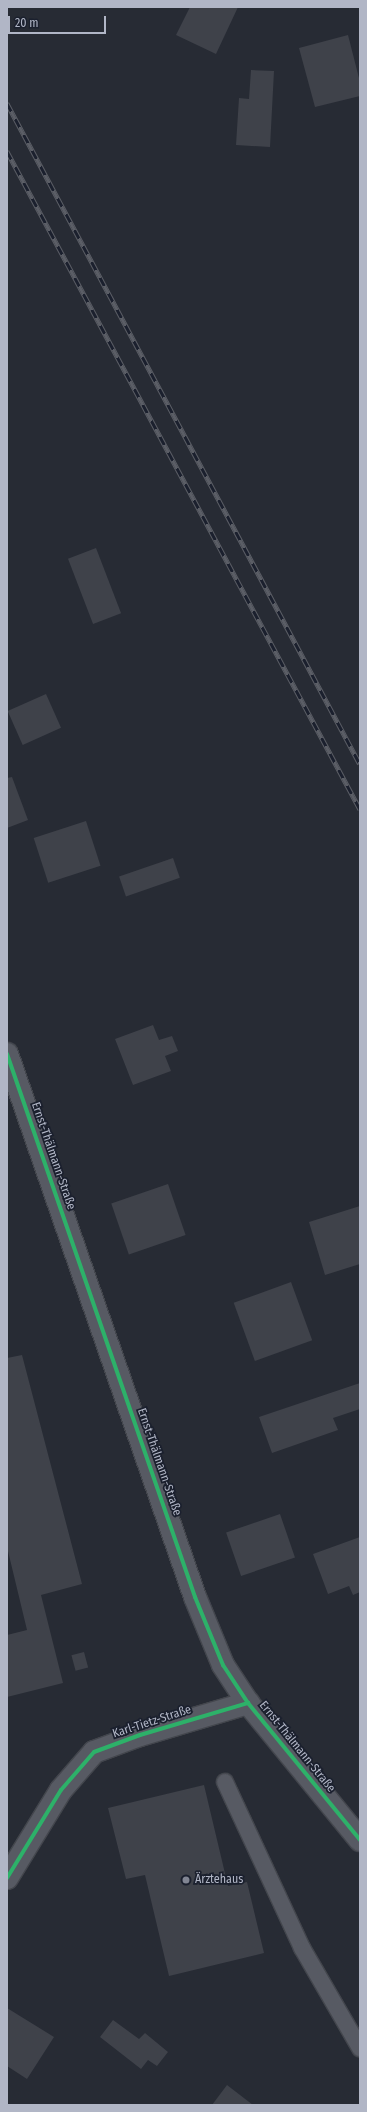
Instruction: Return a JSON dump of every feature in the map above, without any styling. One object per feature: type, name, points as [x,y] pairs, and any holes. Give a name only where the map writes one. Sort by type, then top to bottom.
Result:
[{"type":"street","name":"Ernst-Thälmann-Straße","points":[[7,1054],[195,1597],[223,1665],[248,1703],[360,1840]]},
{"type":"street","name":"Karl-Tietz-Straße","points":[[7,1878],[61,1790],[94,1752],[140,1735],[248,1703]]},
{"type":"lane","points":[[225,1782],[302,1948],[360,2048]]},
{"type":"building","points":[[190,7],[238,7],[216,54],[176,35]]},
{"type":"building","points":[[348,35],[360,82],[360,96],[315,107],[299,48]]},
{"type":"building","points":[[251,70],[274,71],[270,147],[236,145],[239,98],[249,99]]},
{"type":"building","points":[[96,548],[121,613],[93,624],[68,559]]},
{"type":"building","points":[[46,694],[61,728],[23,745],[8,711]]},
{"type":"building","points":[[12,777],[28,820],[7,828],[7,778]]},
{"type":"building","points":[[86,821],[101,866],[48,883],[34,838]]},
{"type":"building","points":[[173,858],[180,878],[126,896],[119,877]]},
{"type":"building","points":[[153,1025],[159,1040],[172,1036],[178,1051],[165,1056],[171,1071],[133,1085],[115,1039]]},
{"type":"building","points":[[168,1184],[186,1235],[129,1255],[111,1204]]},
{"type":"building","points":[[360,1206],[360,1264],[325,1275],[309,1222]]},
{"type":"building","points":[[291,1282],[312,1340],[255,1361],[234,1303]]},
{"type":"building","points":[[22,1355],[82,1584],[41,1595],[63,1683],[7,1697],[7,1635],[27,1630],[7,1547],[7,1358]]},
{"type":"building","points":[[360,1383],[360,1409],[333,1418],[338,1430],[272,1453],[259,1417]]},
{"type":"building","points":[[280,1514],[295,1557],[241,1576],[226,1533]]},
{"type":"building","points":[[360,1537],[360,1592],[353,1595],[349,1586],[328,1594],[313,1554]]},
{"type":"building","points":[[84,1652],[88,1667],[76,1671],[71,1655]]},
{"type":"building","name":"Ärztehaus","points":[[204,1785],[228,1886],[247,1882],[264,1953],[169,1976],[145,1875],[126,1879],[108,1808]]},
{"type":"building","points":[[7,2008],[54,2037],[27,2079],[7,2066]]},
{"type":"building","points":[[113,2020],[139,2039],[145,2033],[168,2052],[157,2066],[148,2060],[141,2069],[100,2037]]},
{"type":"building","points":[[227,2085],[253,2105],[212,2105]]},
{"type":"railway","points":[[7,103],[360,764]]},
{"type":"railway","points":[[7,151],[360,809]]},
{"type":"cycle path","points":[[7,1054],[195,1597],[223,1665],[248,1703],[360,1840]]},
{"type":"cycle path","points":[[7,1878],[61,1790],[94,1752],[140,1735],[248,1703]]},
{"type":"place","name":"Ärztehaus","points":[[186,1880]]}]
